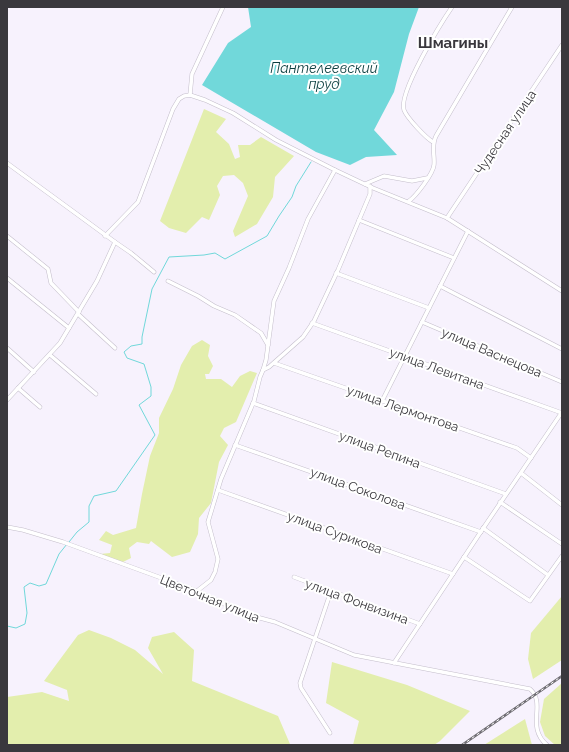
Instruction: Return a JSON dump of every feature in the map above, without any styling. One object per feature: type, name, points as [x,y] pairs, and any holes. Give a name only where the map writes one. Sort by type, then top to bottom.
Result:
[{"type":"street","points":[[190,95],[192,74],[223,7]]},
{"type":"street","points":[[433,142],[428,139],[416,126],[404,110],[404,99],[422,58],[440,23],[452,7]]},
{"type":"street","points":[[409,202],[414,198],[434,169],[433,142],[512,7]]},
{"type":"street","name":"Чудесная улица","points":[[447,218],[562,45]]},
{"type":"street","points":[[105,236],[138,202],[173,109],[179,99],[190,95],[205,100],[233,114],[276,140],[335,170],[447,218],[562,291]]},
{"type":"street","points":[[7,163],[105,236],[131,253],[154,272]]},
{"type":"street","points":[[197,591],[211,580],[216,572],[218,559],[208,522],[218,490],[253,403],[260,377],[264,370],[274,301],[289,268],[308,219],[335,170]]},
{"type":"street","points":[[365,184],[384,176],[412,181],[428,178]]},
{"type":"street","points":[[264,370],[270,367],[303,337],[312,323],[359,220],[370,194],[370,186]]},
{"type":"street","points":[[359,220],[454,258]]},
{"type":"street","points":[[382,401],[468,231]]},
{"type":"street","points":[[7,236],[48,269],[50,283],[114,348]]},
{"type":"street","points":[[7,400],[50,355],[69,328],[97,281],[115,242]]},
{"type":"street","points":[[336,273],[429,308]]},
{"type":"street","points":[[7,278],[69,328]]},
{"type":"street","points":[[168,281],[214,306],[235,315],[261,333],[268,346]]},
{"type":"street","points":[[440,286],[562,349]]},
{"type":"street","name":"улица Васнецова","points":[[422,322],[562,382]]},
{"type":"street","name":"улица Левитана","points":[[312,323],[562,413]]},
{"type":"street","points":[[7,348],[34,372]]},
{"type":"street","points":[[50,355],[96,394]]},
{"type":"street","name":"улица Лермонтова","points":[[274,363],[517,448],[531,458]]},
{"type":"street","points":[[18,388],[40,407]]},
{"type":"street","name":"улица Репина","points":[[253,403],[506,494]]},
{"type":"street","points":[[394,663],[500,502],[562,413]]},
{"type":"street","name":"улица Соколова","points":[[235,445],[482,530],[548,575]]},
{"type":"street","points":[[521,472],[562,504]]},
{"type":"street","name":"улица Сурикова","points":[[218,490],[453,574]]},
{"type":"street","points":[[500,502],[562,544]]},
{"type":"street","name":"Цветочная улица","points":[[7,527],[23,530],[63,542],[197,591],[245,614],[275,622],[354,654],[530,689],[537,699],[536,724],[540,745]]},
{"type":"street","points":[[464,557],[530,601],[562,556]]},
{"type":"street","name":"улица Фонвизина","points":[[294,577],[420,624]]},
{"type":"street","points":[[330,733],[301,688],[300,683],[331,591]]},
{"type":"street","points":[[539,737],[547,745]]},
{"type":"green space","points":[[204,109],[226,119],[216,132],[229,144],[235,159],[240,157],[238,145],[250,145],[261,137],[294,156],[275,177],[273,197],[257,224],[235,237],[233,231],[248,196],[243,183],[234,175],[223,176],[217,186],[220,195],[209,220],[202,217],[186,233],[169,228],[160,221]]},
{"type":"green space","points":[[202,340],[210,345],[208,356],[213,366],[209,374],[205,374],[206,379],[221,379],[232,387],[240,376],[250,371],[257,373],[236,422],[224,428],[220,436],[228,445],[219,462],[211,503],[199,518],[198,534],[190,552],[172,557],[151,541],[149,544],[137,542],[129,548],[131,558],[121,563],[100,554],[110,553],[112,545],[99,540],[106,531],[113,535],[136,528],[150,456],[159,433],[159,418],[173,389],[181,365],[192,346]]},
{"type":"green space","points":[[562,596],[562,660],[533,679],[528,659],[531,633]]},
{"type":"green space","points":[[89,630],[111,638],[135,650],[163,674],[148,648],[152,637],[174,632],[194,650],[192,681],[278,716],[290,744],[294,745],[7,745],[7,697],[42,692],[69,701],[67,690],[44,681],[78,635]]},
{"type":"green space","points":[[332,662],[407,685],[470,711],[440,741],[434,745],[353,745],[359,721],[326,703]]},
{"type":"green space","points":[[562,683],[562,745],[555,745],[545,736],[540,722],[544,699]]},
{"type":"green space","points":[[525,719],[532,745],[484,745]]},
{"type":"water","name":"Пантелеевский пруд","points":[[248,7],[419,7],[409,34],[394,92],[374,130],[397,155],[366,157],[350,165],[316,152],[202,85],[228,43],[251,27]]},
{"type":"waterway","points":[[69,542],[77,532],[89,522],[89,506],[94,496],[116,491],[155,435],[139,405],[151,396],[151,387],[144,364],[127,358],[124,352],[131,346],[142,344],[142,337],[152,289],[169,257],[215,253],[225,259],[267,236],[292,197],[296,186],[311,162]]},
{"type":"waterway","points":[[7,626],[16,628],[25,624],[27,613],[24,587],[30,583],[39,586],[46,584],[59,554],[67,544]]},
{"type":"railway","points":[[462,745],[562,676]]},
{"type":"district","name":"Шмагины","points":[[453,43]]}]
